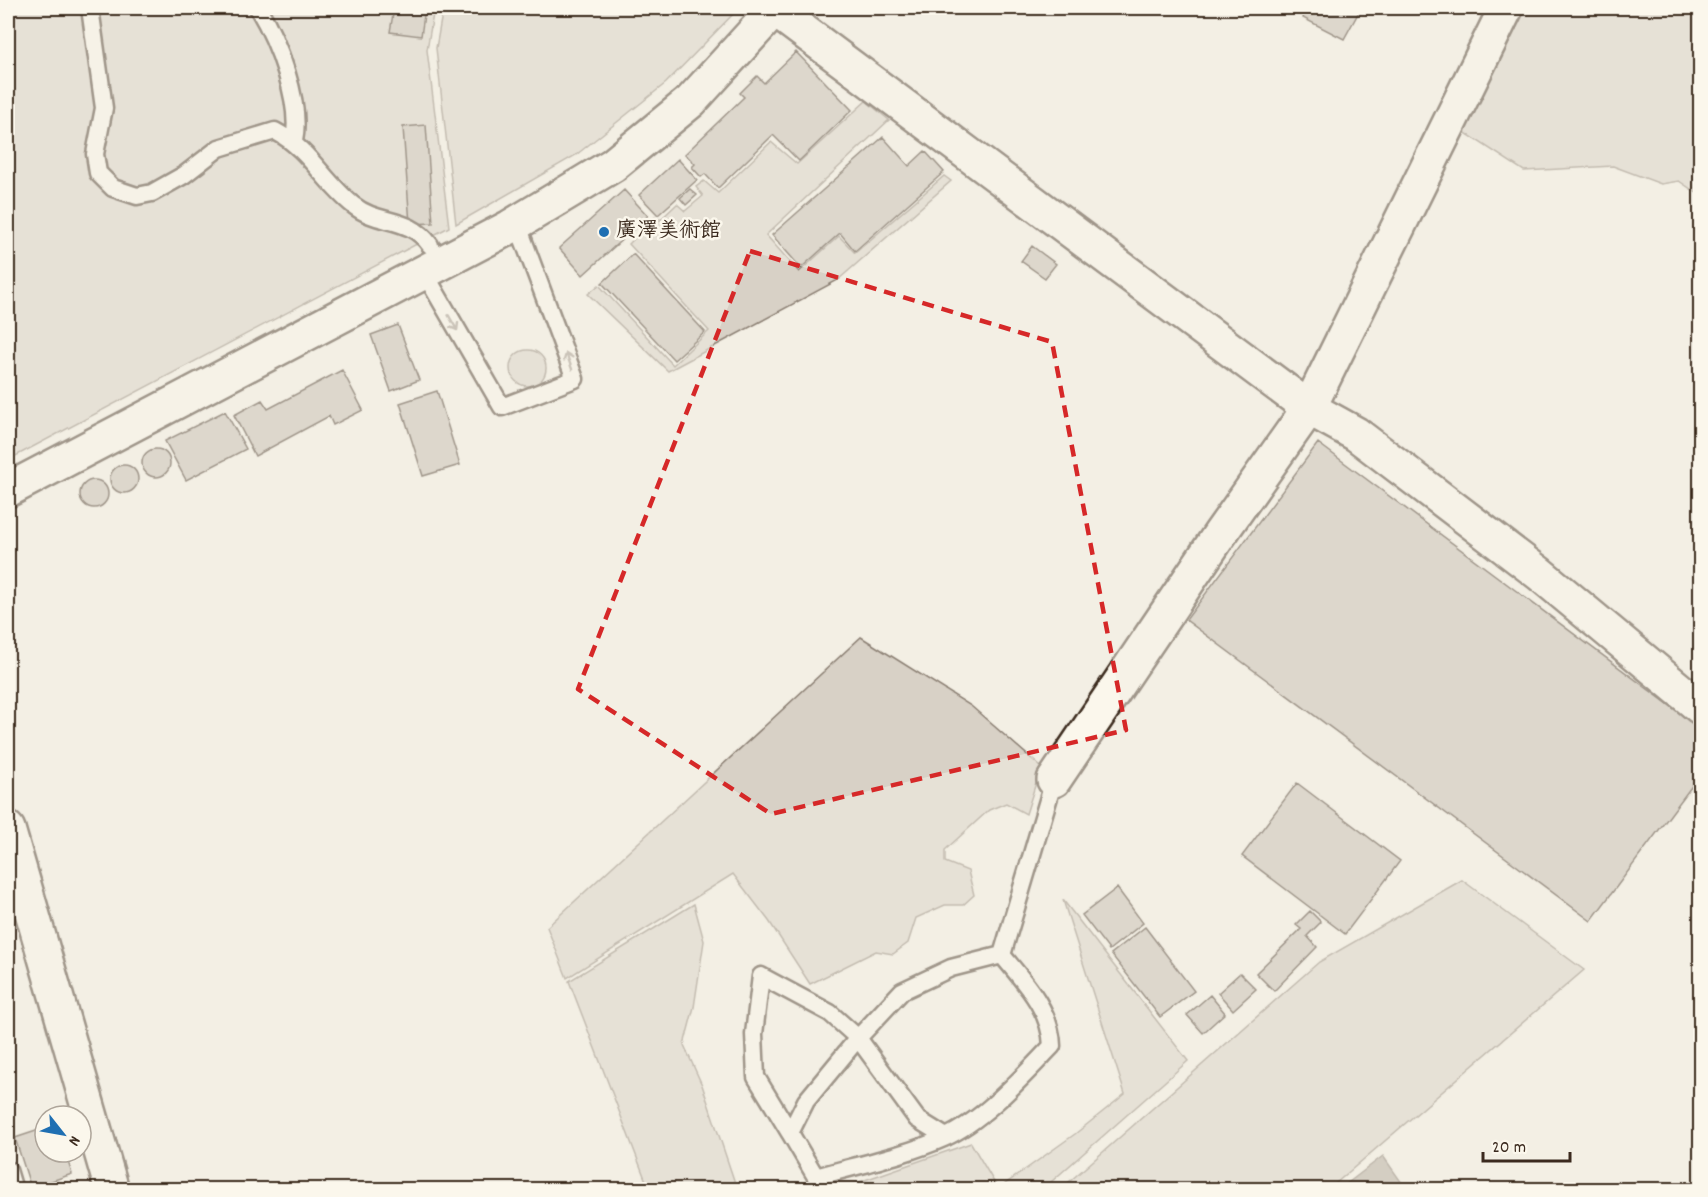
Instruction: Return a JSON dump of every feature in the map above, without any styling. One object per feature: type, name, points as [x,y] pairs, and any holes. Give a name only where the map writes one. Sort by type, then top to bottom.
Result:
[{"type":"street","points":[[1054,780],[1220,534],[1309,408],[1506,8]]},
{"type":"street","points":[[8,490],[427,259],[517,223],[613,165],[692,101],[775,9],[1309,408],[1356,434],[1485,532],[1701,707]]},
{"type":"street","points":[[8,829],[112,1190]]},
{"type":"lane","points":[[90,8],[101,69],[104,108],[95,154],[101,176],[113,188],[136,196],[152,193],[184,176],[219,148],[275,131],[294,141],[352,204],[367,215],[404,224],[421,233],[427,259],[502,407],[575,379],[517,223]]},
{"type":"lane","points":[[258,8],[267,23],[294,105],[294,141]]},
{"type":"lane","points":[[1002,955],[1054,780]]},
{"type":"lane","points":[[790,1133],[806,1101],[858,1038],[902,991],[951,968],[1002,955]]},
{"type":"lane","points":[[945,1137],[917,1119],[858,1038],[830,1013],[761,976],[754,1034],[756,1077],[816,1177],[899,1154],[945,1137],[999,1100],[1052,1046],[1052,1029],[1032,992],[1002,955]]},
{"type":"lane","points":[[8,1170],[14,1190]]},
{"type":"highlighted area","points":[[750,251],[1052,342],[1126,730],[771,814],[578,689]]},
{"type":"shaded area","points":[[8,8],[434,8],[427,50],[449,227],[8,460]]},
{"type":"shaded area","points":[[443,8],[739,8],[666,83],[576,155],[456,224],[436,48]]},
{"type":"shaded area","points":[[1522,8],[1700,8],[1700,195],[1679,181],[1661,184],[1613,166],[1524,171],[1464,132]]},
{"type":"shaded area","points":[[866,101],[889,120],[766,235],[799,272],[839,236],[855,253],[944,176],[951,181],[838,280],[668,371],[588,294],[599,285],[673,365],[709,331],[629,244],[655,217],[660,220],[677,204],[685,211],[703,196],[696,187],[704,181],[718,193],[771,142],[797,164]]},
{"type":"shaded area","points":[[528,350],[541,355],[546,368],[541,381],[528,386],[515,381],[510,368],[515,355]]},
{"type":"shaded area","points":[[861,637],[971,706],[1041,767],[1026,814],[1006,803],[989,810],[945,850],[945,862],[968,871],[974,895],[963,905],[945,905],[916,918],[908,943],[893,954],[876,951],[810,984],[769,921],[733,874],[567,978],[547,927]]},
{"type":"shaded area","points":[[1462,880],[1584,970],[1329,1189],[1061,1189],[1319,962]]},
{"type":"shaded area","points":[[1063,900],[1188,1061],[1043,1189],[998,1189],[1075,1134],[1125,1094]]},
{"type":"shaded area","points":[[694,904],[704,941],[694,1007],[684,1045],[702,1085],[737,1189],[649,1189],[569,981]]},
{"type":"shaded area","points":[[971,1143],[998,1189],[839,1189]]},
{"type":"shaded area","points":[[1383,1156],[1402,1183],[1393,1189],[1340,1189]]},
{"type":"building","points":[[394,8],[425,8],[421,36],[390,32]]},
{"type":"building","points":[[1308,8],[1361,8],[1344,39],[1303,18]]},
{"type":"building","points":[[796,52],[852,110],[799,161],[773,135],[718,188],[705,174],[701,177],[692,167],[695,164],[685,154],[744,97],[740,93],[757,76],[764,83]]},
{"type":"building","points":[[426,125],[433,223],[410,224],[403,127]]},
{"type":"building","points":[[883,137],[909,166],[925,151],[944,172],[855,251],[840,233],[801,268],[772,235]]},
{"type":"building","points":[[678,159],[697,180],[658,215],[639,195]]},
{"type":"building","points":[[690,189],[697,195],[686,205],[680,198]]},
{"type":"building","name":"廣澤美術館","points":[[624,190],[648,216],[583,275],[559,248]]},
{"type":"building","points":[[1032,246],[1056,264],[1045,278],[1021,261]]},
{"type":"building","points":[[633,254],[705,332],[674,360],[602,283]]},
{"type":"building","points":[[398,325],[419,380],[391,391],[371,335]]},
{"type":"building","points":[[342,370],[363,410],[333,425],[329,416],[255,456],[234,415],[262,400],[268,409]]},
{"type":"building","points":[[437,391],[460,465],[423,476],[400,403]]},
{"type":"building","points":[[225,411],[246,449],[186,480],[165,441]]},
{"type":"building","points":[[1318,443],[1700,728],[1700,775],[1591,921],[1186,620]]},
{"type":"building","points":[[156,449],[166,453],[170,463],[166,473],[156,477],[146,473],[142,463],[146,453]]},
{"type":"building","points":[[124,465],[134,469],[138,479],[134,489],[124,493],[114,489],[110,479],[114,469]]},
{"type":"building","points":[[94,480],[104,484],[108,494],[104,504],[94,508],[84,504],[80,494],[84,484]]},
{"type":"building","points":[[1297,783],[1400,861],[1345,934],[1242,856]]},
{"type":"building","points":[[1117,888],[1143,923],[1109,950],[1082,915]]},
{"type":"building","points":[[1310,911],[1321,922],[1307,936],[1317,947],[1274,991],[1256,973],[1301,929],[1296,925]]},
{"type":"building","points":[[1145,927],[1194,991],[1160,1017],[1111,954]]},
{"type":"building","points":[[1240,973],[1256,989],[1233,1010],[1218,993]]},
{"type":"building","points":[[1210,995],[1225,1013],[1203,1033],[1187,1015]]},
{"type":"building","points":[[33,1132],[33,1164],[69,1164],[72,1174],[31,1188],[15,1138]]},
{"type":"place","name":"廣澤美術館","points":[[604,232]]}]
